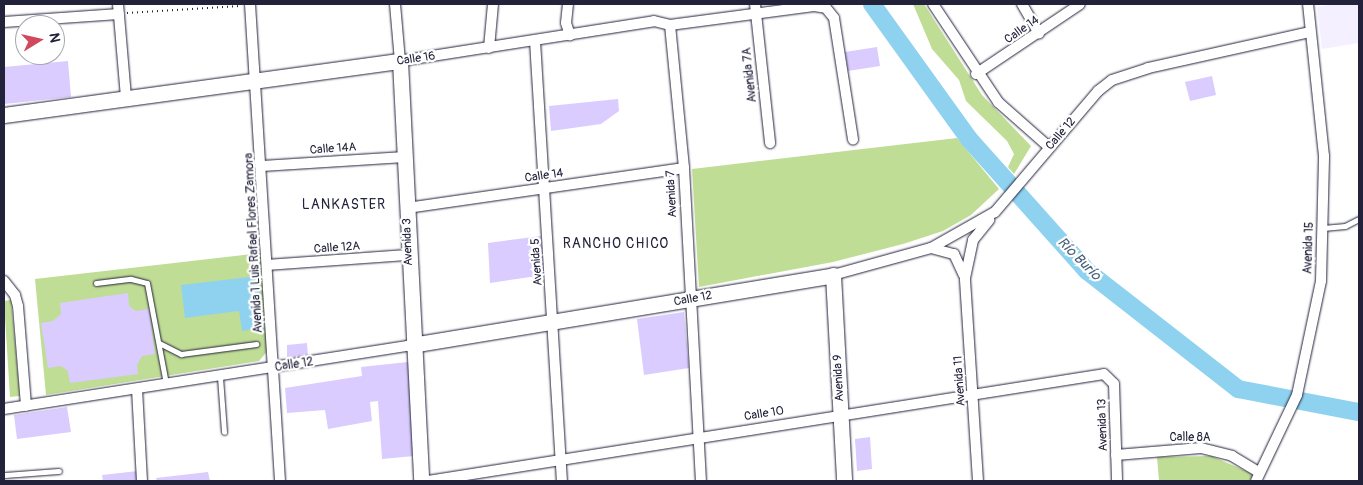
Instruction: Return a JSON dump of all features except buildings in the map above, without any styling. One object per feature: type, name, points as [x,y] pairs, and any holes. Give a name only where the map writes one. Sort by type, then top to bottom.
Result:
[{"type":"street","name":"Avenida 3","points":[[395,4],[400,62],[412,345],[421,481]]},
{"type":"street","points":[[489,48],[493,4]]},
{"type":"street","points":[[568,4],[566,23],[570,35]]},
{"type":"street","name":"Avenida 7A","points":[[754,4],[770,144]]},
{"type":"street","points":[[933,4],[976,74],[1005,110],[1049,148]]},
{"type":"street","points":[[1022,4],[1039,34]]},
{"type":"street","name":"Calle 14","points":[[976,74],[1039,34],[1080,4]]},
{"type":"street","name":"Avenida 15","points":[[1257,477],[1292,410],[1297,395],[1321,281],[1324,156],[1308,4]]},
{"type":"street","name":"Avenida 1 Luis Rafael Flores Zamora","points":[[250,5],[257,80],[280,481]]},
{"type":"street","name":"Calle 16","points":[[4,115],[126,97],[400,62],[654,21],[670,25],[756,16],[814,6],[826,8],[834,18],[853,140]]},
{"type":"street","points":[[4,22],[119,9],[126,97]]},
{"type":"street","name":"Avenida 7","points":[[670,25],[684,168],[701,481]]},
{"type":"street","name":"Calle 12","points":[[4,409],[274,369],[833,275],[930,248],[995,212],[1049,148],[1112,80],[1148,68],[1310,32]]},
{"type":"street","name":"Avenida 5","points":[[535,41],[554,322],[562,481]]},
{"type":"street","name":"Calle 14A","points":[[262,166],[405,156]]},
{"type":"street","name":"Calle 14","points":[[407,208],[684,168]]},
{"type":"street","name":"Avenida 11","points":[[978,481],[974,392],[965,278],[973,240],[995,212]]},
{"type":"street","name":"Avenida 11","points":[[930,248],[954,254],[965,278]]},
{"type":"street","name":"Calle 12A","points":[[268,265],[409,255]]},
{"type":"street","name":"Avenida 9","points":[[833,275],[844,481]]},
{"type":"street","points":[[4,281],[15,295],[18,306],[26,406]]},
{"type":"street","name":"Calle 10","points":[[428,481],[974,392],[1104,374]]},
{"type":"street","name":"Avenida 13","points":[[1104,374],[1114,384],[1117,481]]},
{"type":"street","points":[[137,389],[142,481]]},
{"type":"street","name":"Calle 8A","points":[[1116,454],[1201,448],[1232,456],[1257,477]]},
{"type":"lane","points":[[1323,228],[1345,226],[1359,218]]},
{"type":"lane","points":[[96,283],[131,279],[146,283],[166,385]]},
{"type":"lane","points":[[159,343],[181,354],[256,344]]},
{"type":"lane","points":[[220,377],[224,432]]},
{"type":"lane","points":[[4,475],[59,471]]},
{"type":"path","points":[[119,9],[250,5]]},
{"type":"shaded area","points":[[1334,4],[1359,4],[1359,43],[1322,49],[1317,7]]},
{"type":"green space","points":[[913,4],[924,4],[982,95],[1031,146],[1014,174],[1008,167],[1014,154],[1007,141],[966,101],[959,80],[932,49]]},
{"type":"green space","points":[[957,138],[999,189],[971,215],[943,231],[903,244],[833,262],[699,287],[692,169]]},
{"type":"green space","points":[[261,253],[271,347],[259,361],[46,395],[35,279]]},
{"type":"green space","points":[[11,300],[20,396],[10,397],[4,301]]},
{"type":"green space","points":[[1211,456],[1253,474],[1250,481],[1159,481],[1157,457]]},
{"type":"water","points":[[258,276],[264,328],[242,331],[239,311],[185,318],[181,285]]},
{"type":"waterway","name":"Río Burío","points":[[872,4],[969,139],[1087,271],[1238,389],[1359,412]]},
{"type":"district","name":"LANKASTER","points":[[344,205]]},
{"type":"district","name":"RANCHO CHICO","points":[[616,244]]}]
